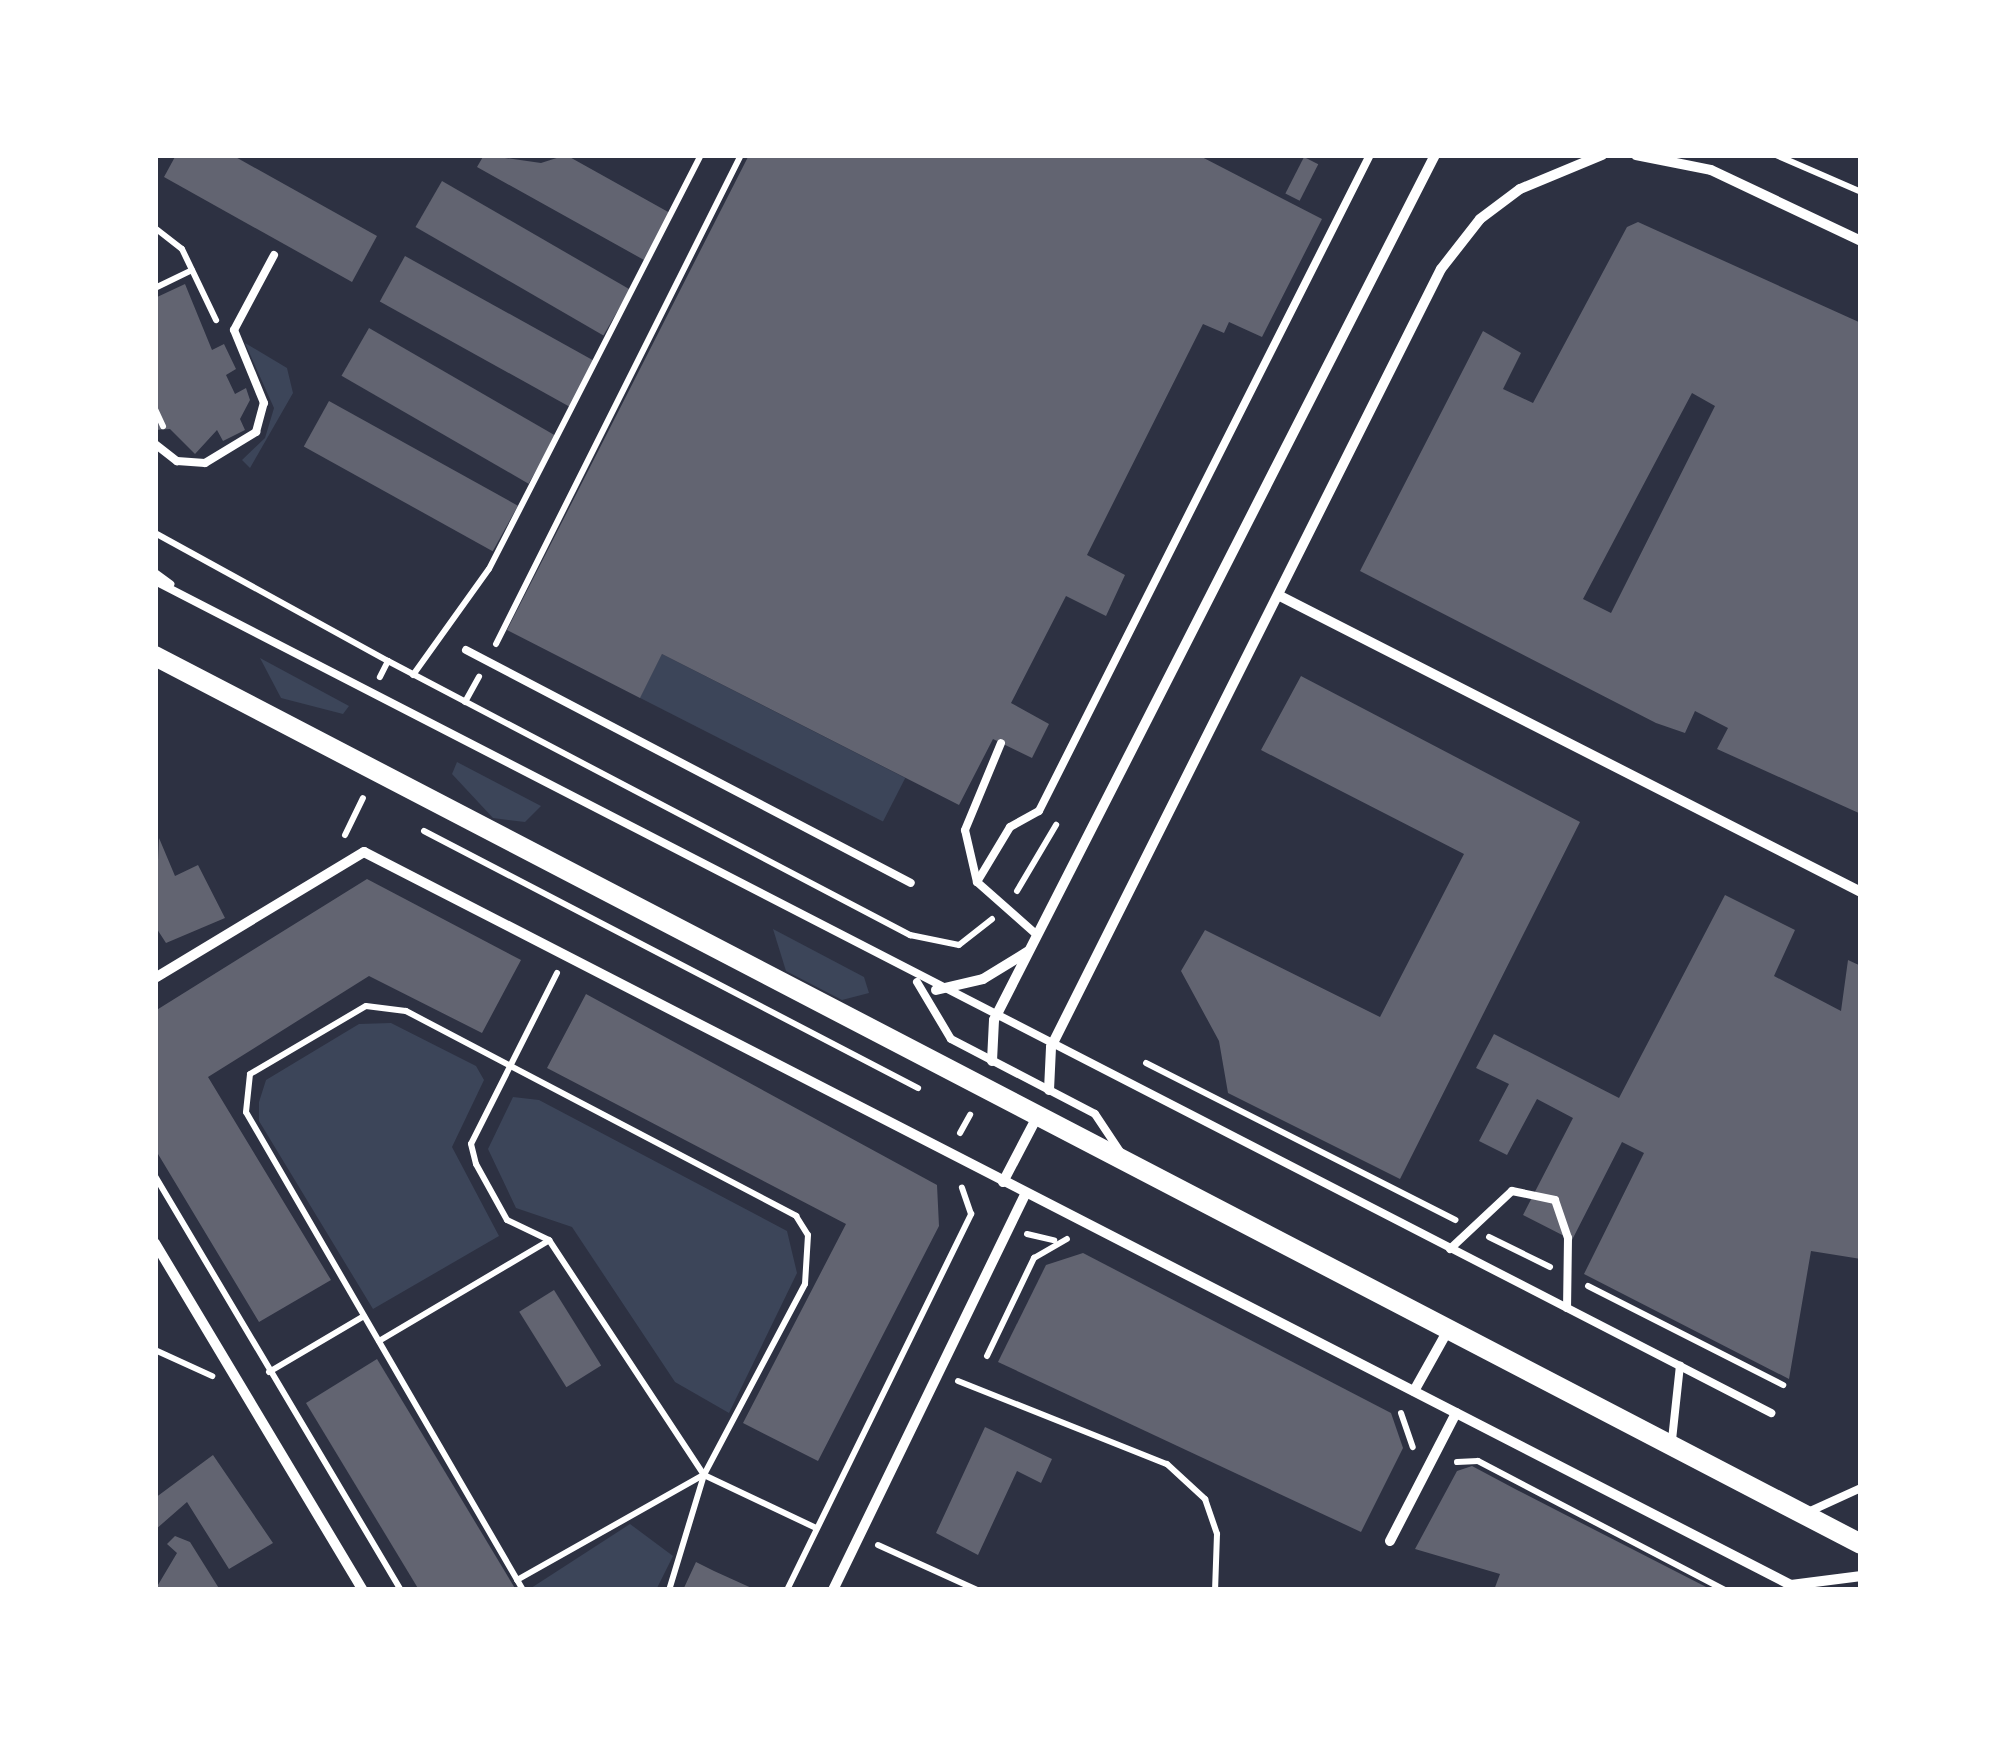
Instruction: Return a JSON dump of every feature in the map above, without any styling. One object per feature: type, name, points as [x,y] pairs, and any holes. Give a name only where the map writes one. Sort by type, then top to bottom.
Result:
[{"type":"main road","points":[[155,656],[1132,1169],[1861,1544]]},
{"type":"street","points":[[992,1060],[994,1020],[1434,155]]},
{"type":"street","points":[[1049,1090],[1050,1048],[1441,269],[1480,219],[1520,189],[1602,155]]},
{"type":"street","points":[[1636,155],[1711,170],[1861,241]]},
{"type":"street","points":[[1280,596],[1861,892]]},
{"type":"street","points":[[155,978],[364,852],[1790,1588],[1860,1577]]},
{"type":"street","points":[[936,990],[983,979],[1028,952]]},
{"type":"street","points":[[1003,1182],[1036,1119]]},
{"type":"street","points":[[833,1590],[1025,1194]]},
{"type":"street","points":[[155,1243],[364,1590]]},
{"type":"street","points":[[1414,1391],[1446,1332]]},
{"type":"street","points":[[1390,1541],[1456,1413]]},
{"type":"lane","points":[[976,882],[1010,827],[1039,811],[1370,155]]},
{"type":"lane","points":[[155,444],[177,461],[205,463],[256,432],[264,403],[234,330],[274,255]]},
{"type":"lane","points":[[155,573],[178,590]]},
{"type":"lane","points":[[155,581],[916,980],[1771,1413]]},
{"type":"lane","points":[[466,650],[911,883]]},
{"type":"lane","points":[[1001,744],[965,830],[976,882],[1037,935]]},
{"type":"lane","points":[[916,980],[951,1039],[1095,1114],[1132,1169]]},
{"type":"lane","points":[[1450,1250],[1512,1191],[1555,1200],[1568,1238],[1567,1308]]},
{"type":"lane","points":[[1672,1446],[1680,1365]]},
{"type":"lane","points":[[1803,1514],[1861,1488]]},
{"type":"path","points":[[413,675],[481,583],[702,155]]},
{"type":"path","points":[[501,636],[741,155]]},
{"type":"path","points":[[1776,155],[1861,192]]},
{"type":"path","points":[[155,228],[177,242],[220,329]]},
{"type":"path","points":[[155,288],[192,270]]},
{"type":"path","points":[[155,533],[388,662],[910,935],[971,942],[1033,872]]},
{"type":"path","points":[[370,695],[388,662]]},
{"type":"path","points":[[339,842],[363,798]]},
{"type":"path","points":[[557,973],[472,1144],[508,1220],[549,1240],[704,1475],[816,1528]]},
{"type":"path","points":[[523,1590],[252,1128],[244,1096],[250,1074],[366,1006],[406,1011],[796,1216],[808,1235],[805,1284],[704,1475],[670,1590]]},
{"type":"path","points":[[1146,1063],[1395,1189]]},
{"type":"path","points":[[155,1176],[401,1590]]},
{"type":"path","points":[[787,1590],[971,1214]]},
{"type":"path","points":[[379,1342],[549,1240]]},
{"type":"path","points":[[987,1356],[1042,1248],[1080,1242]]},
{"type":"path","points":[[269,1372],[364,1316]]},
{"type":"path","points":[[155,1350],[197,1375],[233,1378]]},
{"type":"path","points":[[938,1374],[1167,1464],[1205,1499],[1217,1534],[1215,1590]]},
{"type":"path","points":[[1393,1405],[1408,1419],[1411,1456]]},
{"type":"path","points":[[1449,1470],[1478,1462],[1726,1590]]},
{"type":"path","points":[[517,1580],[704,1475]]},
{"type":"path","points":[[859,1536],[977,1590]]},
{"type":"shaded area","points":[[245,343],[287,368],[293,393],[250,468],[242,460],[265,438],[274,408]]},
{"type":"shaded area","points":[[662,654],[905,778],[883,822],[640,698]]},
{"type":"shaded area","points":[[260,658],[349,706],[343,714],[281,698]]},
{"type":"shaded area","points":[[457,762],[541,806],[525,822],[493,818],[452,774]]},
{"type":"shaded area","points":[[773,929],[864,977],[869,993],[842,1000],[786,971]]},
{"type":"shaded area","points":[[391,1023],[476,1066],[484,1080],[452,1147],[499,1236],[373,1309],[259,1121],[259,1102],[266,1080],[359,1024]]},
{"type":"shaded area","points":[[513,1097],[539,1100],[787,1231],[797,1273],[729,1413],[675,1382],[572,1227],[516,1208],[488,1149]]},
{"type":"shaded area","points":[[630,1524],[673,1556],[656,1590],[528,1590]]},
{"type":"building","points":[[176,155],[232,155],[377,236],[352,282],[164,177]]},
{"type":"building","points":[[484,155],[541,163],[566,155],[670,213],[644,260],[477,167]]},
{"type":"building","points":[[749,155],[1198,155],[1322,219],[1262,337],[1229,322],[1224,333],[1203,324],[1087,555],[1125,575],[1106,616],[1066,596],[1011,703],[1049,724],[1032,758],[993,739],[959,805],[662,654],[640,698],[507,630]]},
{"type":"building","points":[[1304,157],[1318,164],[1300,201],[1285,194]]},
{"type":"building","points":[[442,181],[630,290],[603,335],[416,227]]},
{"type":"building","points":[[1638,222],[1861,323],[1861,814],[1717,749],[1728,728],[1695,711],[1685,733],[1656,723],[1360,571],[1483,331],[1521,353],[1503,389],[1533,403],[1627,227]],"holes":[[[1692,393],[1715,406],[1611,613],[1583,599]]]},
{"type":"building","points":[[405,256],[595,361],[570,407],[380,301]]},
{"type":"building","points":[[185,284],[212,350],[224,344],[236,369],[226,375],[235,394],[246,388],[250,400],[240,419],[245,430],[223,441],[217,430],[195,454],[170,429],[155,430],[155,298]]},
{"type":"building","points":[[369,328],[556,436],[529,484],[342,376]]},
{"type":"building","points":[[329,401],[518,506],[493,551],[304,446]]},
{"type":"building","points":[[1301,676],[1580,822],[1400,1179],[1228,1093],[1219,1041],[1181,971],[1205,930],[1380,1017],[1464,854],[1261,750]]},
{"type":"building","points":[[159,838],[175,876],[198,865],[225,918],[166,943],[155,926]]},
{"type":"building","points":[[367,879],[521,960],[482,1033],[369,976],[208,1077],[331,1280],[259,1322],[155,1149],[155,1011]]},
{"type":"building","points":[[1725,895],[1795,930],[1774,976],[1841,1011],[1848,960],[1861,966],[1861,1259],[1811,1251],[1789,1379],[1584,1274],[1644,1153],[1622,1142],[1572,1240],[1523,1215],[1573,1118],[1537,1099],[1507,1155],[1479,1141],[1509,1084],[1476,1068],[1494,1034],[1619,1098]]},
{"type":"building","points":[[586,994],[937,1185],[939,1226],[818,1461],[743,1423],[846,1224],[547,1068]]},
{"type":"building","points":[[1083,1253],[1391,1413],[1403,1448],[1361,1532],[998,1362],[1046,1265]]},
{"type":"building","points":[[554,1290],[601,1365],[566,1387],[519,1312]]},
{"type":"building","points":[[377,1359],[516,1590],[419,1590],[306,1403]]},
{"type":"building","points":[[985,1427],[1052,1459],[1041,1483],[1017,1471],[978,1555],[936,1533]]},
{"type":"building","points":[[213,1455],[273,1543],[229,1569],[187,1502],[155,1530],[155,1498]]},
{"type":"building","points":[[1472,1466],[1712,1590],[1494,1590],[1500,1574],[1415,1549],[1457,1471]]},
{"type":"building","points":[[175,1536],[190,1542],[220,1590],[155,1590],[177,1553],[167,1544]]},
{"type":"building","points":[[696,1562],[714,1571],[756,1590],[683,1590]]}]
